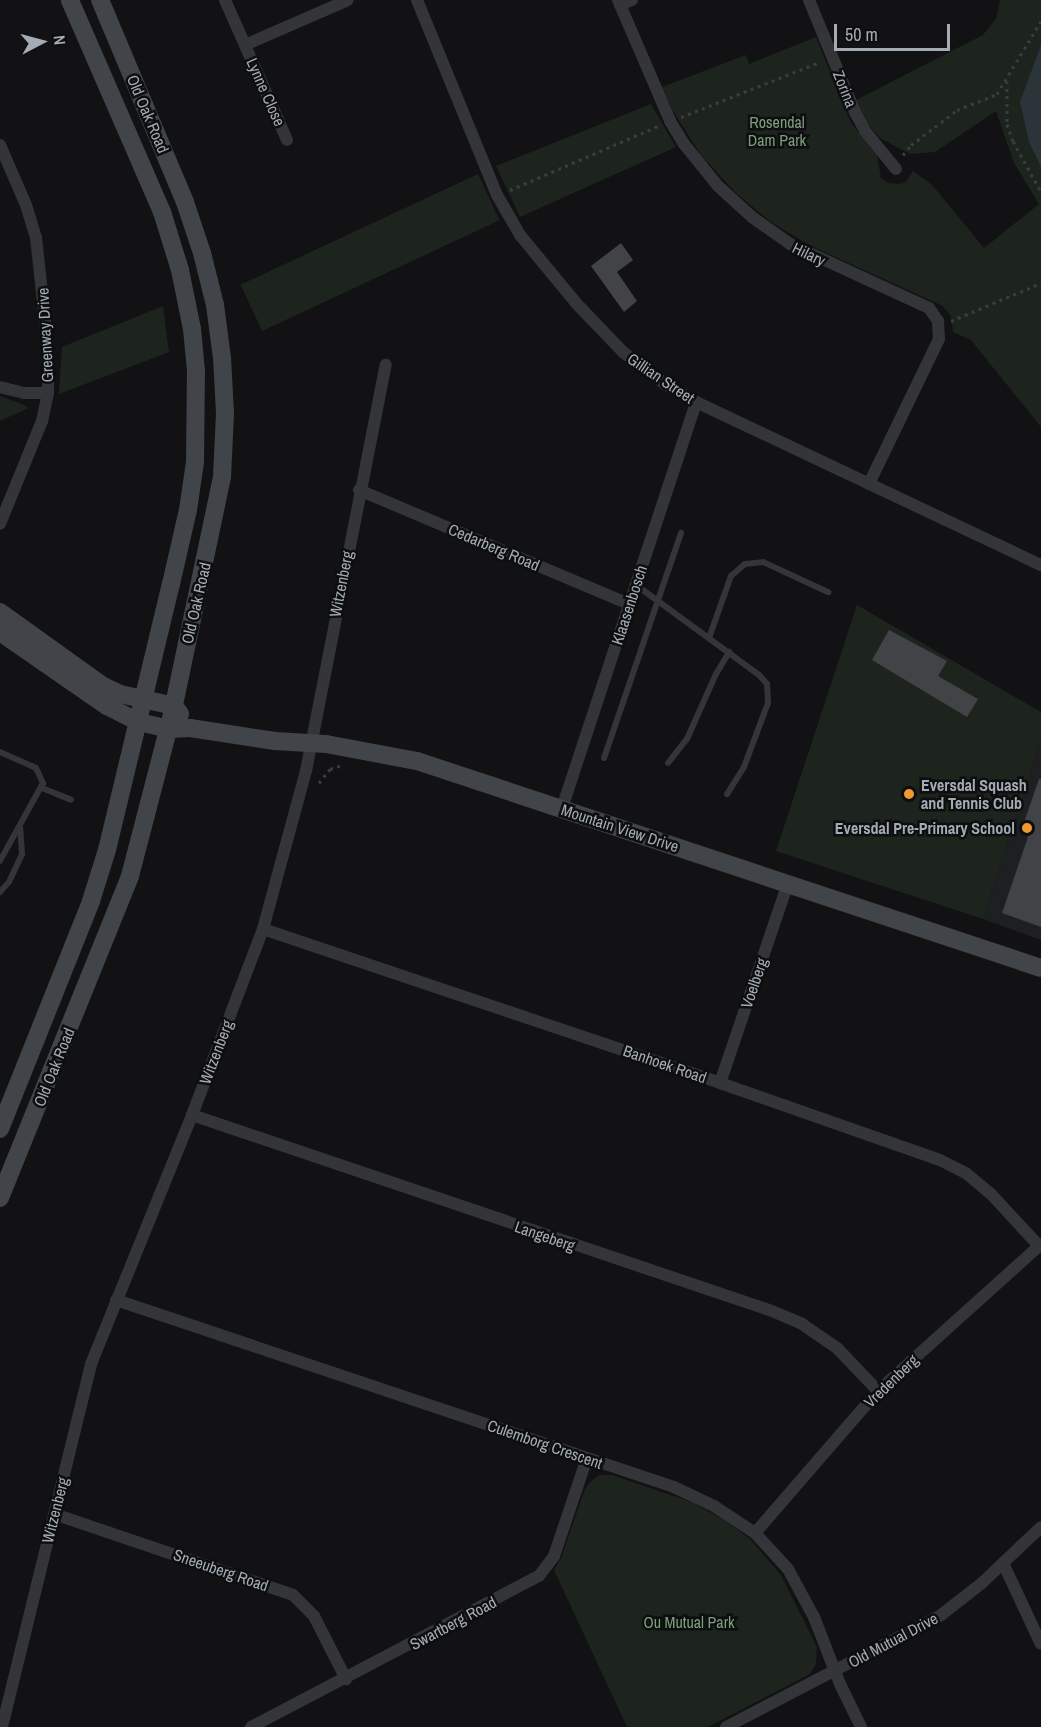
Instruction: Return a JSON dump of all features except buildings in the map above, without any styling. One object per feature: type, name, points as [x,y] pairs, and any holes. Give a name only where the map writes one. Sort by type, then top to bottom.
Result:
[{"type":"main road","name":"Old Oak Road","points":[[0,1129],[91,901],[115,821],[188,510],[195,462],[197,412],[194,350],[180,270],[162,212],[70,0]]},
{"type":"main road","name":"Old Oak Road","points":[[0,1198],[130,876],[169,729],[222,477],[225,412],[222,358],[215,305],[202,253],[185,202],[100,0]]},
{"type":"main road","points":[[0,612],[103,686],[120,694],[174,706],[190,728]]},
{"type":"main road","name":"Mountain View Drive","points":[[0,632],[106,706],[139,722],[169,729],[190,728],[275,741],[310,743],[417,761],[1041,968]]},
{"type":"street","name":"Lynne Close","points":[[225,0],[287,140]]},
{"type":"street","name":"Lynne Close","points":[[245,45],[348,0]]},
{"type":"street","name":"Gillian Street","points":[[417,0],[497,195],[520,235],[576,303],[643,368],[696,402],[1041,564]]},
{"type":"street","points":[[619,2],[632,0]]},
{"type":"street","name":"Zorina","points":[[809,0],[865,131],[896,169]]},
{"type":"street","name":"Hilary","points":[[619,2],[670,121],[684,144],[718,186],[770,232],[799,249],[928,308],[940,325]]},
{"type":"street","name":"Greenway Drive","points":[[0,145],[26,205],[36,237],[48,350],[48,393],[42,421],[0,524]]},
{"type":"street","points":[[869,484],[939,339],[940,325]]},
{"type":"street","name":"Witzenberg","points":[[2,1727],[91,1364],[192,1115],[263,929],[306,771],[359,490],[386,365]]},
{"type":"street","points":[[0,387],[24,393],[48,393]]},
{"type":"street","name":"Klaasenbosch","points":[[562,808],[696,402]]},
{"type":"street","name":"Cedarberg Road","points":[[359,490],[629,604]]},
{"type":"street","name":"Voelberg","points":[[720,1083],[788,883]]},
{"type":"street","name":"Banhoek Road","points":[[263,929],[720,1083],[949,1165],[967,1174],[991,1194],[1040,1245]]},
{"type":"street","name":"Langeberg","points":[[192,1115],[772,1311],[802,1324],[837,1348],[878,1391]]},
{"type":"street","name":"Vredenberg","points":[[755,1533],[878,1391],[1040,1245]]},
{"type":"street","name":"Culemborg Crescent","points":[[116,1300],[586,1458],[694,1496],[728,1514],[755,1533],[778,1556],[794,1579],[861,1727]]},
{"type":"street","name":"Swartberg Road","points":[[252,1727],[539,1576],[554,1556],[586,1458]]},
{"type":"street","name":"Sneeuberg Road","points":[[54,1514],[293,1595],[315,1616],[346,1679]]},
{"type":"street","name":"Old Mutual Drive","points":[[726,1727],[941,1615],[1003,1563],[1041,1527]]},
{"type":"street","points":[[1003,1563],[1041,1644]]},
{"type":"lane","points":[[604,758],[681,533]]},
{"type":"lane","points":[[709,638],[731,576],[745,564],[764,562],[828,592]]},
{"type":"lane","points":[[636,585],[764,679],[770,697],[744,766],[727,794]]},
{"type":"lane","points":[[668,764],[687,739],[716,674],[729,652]]},
{"type":"lane","points":[[0,752],[36,768],[43,778],[42,788],[20,828],[10,838],[0,861]]},
{"type":"lane","points":[[42,788],[71,800]]},
{"type":"lane","points":[[0,892],[9,882],[22,854],[20,828]]},
{"type":"path","points":[[896,169],[911,145],[957,110],[997,94],[1041,21]]},
{"type":"path","points":[[497,195],[670,121],[832,57]]},
{"type":"path","points":[[1007,80],[1006,124],[1041,192]]},
{"type":"path","points":[[940,325],[1041,283]]},
{"type":"path","points":[[319,783],[330,769],[347,764]]},
{"type":"shaded area","points":[[1041,45],[1041,167],[1029,142],[1020,102]]},
{"type":"shaded area","name":"Eversdal Pre-Primary School","points":[[1041,738],[1041,940],[983,919]]},
{"type":"green space","name":"Rosendal Dam Park","points":[[1000,0],[1041,0],[1041,427],[971,340],[953,332],[951,316],[943,306],[809,245],[771,222],[736,193],[701,155],[673,111],[662,87],[746,55],[749,64],[816,37],[851,123],[877,155],[881,178],[888,183],[899,184],[906,182],[913,171],[932,185],[984,248],[1039,204],[1014,163],[996,111],[935,152],[910,154],[880,138],[867,123],[856,100],[983,35],[996,19]]},
{"type":"green space","points":[[651,104],[676,147],[520,217],[496,166]]},
{"type":"green space","points":[[478,174],[500,220],[262,331],[241,285]]},
{"type":"green space","points":[[163,306],[169,352],[59,394],[62,347]]},
{"type":"green space","points":[[0,396],[22,404],[28,408],[0,421]]},
{"type":"green space","name":"Eversdal Squash and Tennis Club","points":[[857,605],[1041,712],[1041,738],[983,919],[776,851]]},
{"type":"green space","name":"Ou Mutual Park","points":[[600,1475],[612,1475],[691,1502],[726,1521],[750,1539],[781,1575],[817,1647],[816,1664],[810,1674],[708,1727],[627,1727],[554,1570],[561,1558],[585,1489]]},
{"type":"place","name":"Eversdal Squash and Tennis Club","points":[[909,794]]},
{"type":"place","name":"Eversdal Pre-Primary School","points":[[1027,828]]}]
